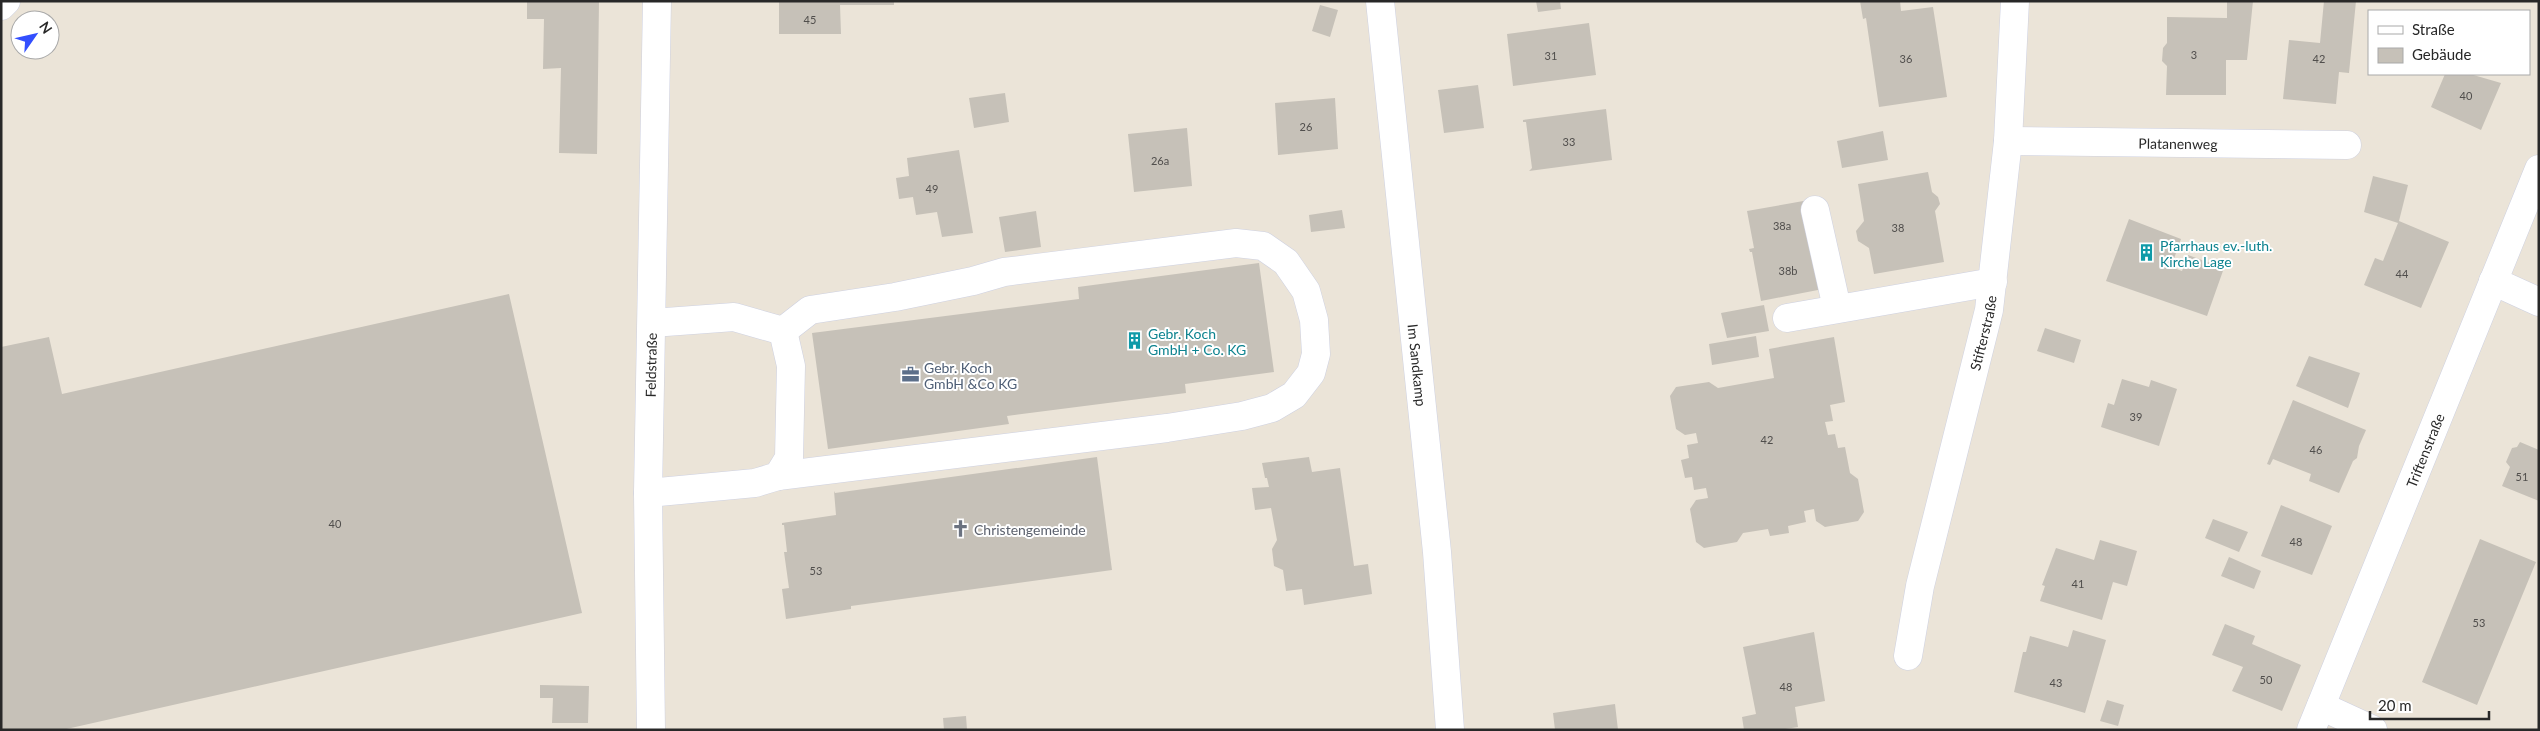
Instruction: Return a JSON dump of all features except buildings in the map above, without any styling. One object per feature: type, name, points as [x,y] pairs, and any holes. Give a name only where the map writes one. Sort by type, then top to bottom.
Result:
[{"type":"street","points":[[1,6],[6,1]]},
{"type":"street","name":"Feldstraße","points":[[651,730],[648,493],[657,1]]},
{"type":"street","name":"Im Sandkamp","points":[[1380,1],[1437,552],[1450,730]]},
{"type":"street","name":"Stifterstraße","points":[[1908,656],[1920,586],[1990,310],[2008,141],[2014,1]]},
{"type":"street","name":"Platanenweg","points":[[2008,141],[2347,145]]},
{"type":"street","name":"Triftenstraße","points":[[2316,718],[2539,169]]},
{"type":"street","points":[[1815,210],[1837,308]]},
{"type":"street","points":[[648,493],[755,483],[778,476],[1118,434],[1242,416],[1272,408],[1294,395],[1311,373],[1316,354],[1314,320],[1306,292],[1286,262],[1263,246],[1236,243],[1004,272],[973,281],[905,295],[810,310],[783,331]]},
{"type":"street","points":[[2493,281],[2539,302]]},
{"type":"street","points":[[1787,318],[1993,282]]},
{"type":"street","points":[[652,323],[734,317],[783,331]]},
{"type":"street","points":[[778,476],[789,458],[791,366],[783,331]]},
{"type":"street","points":[[2316,718],[2373,730]]},
{"type":"place","name":"Pfarrhaus ev.-luth. Kirche Lage","points":[[2146,253]]},
{"type":"place","name":"Gebr. Koch GmbH + Co. KG","points":[[1134,341]]},
{"type":"place","name":"Gebr. Koch GmbH &Co KG","points":[[910,375]]},
{"type":"place","name":"Christengemeinde","points":[[960,529]]}]
